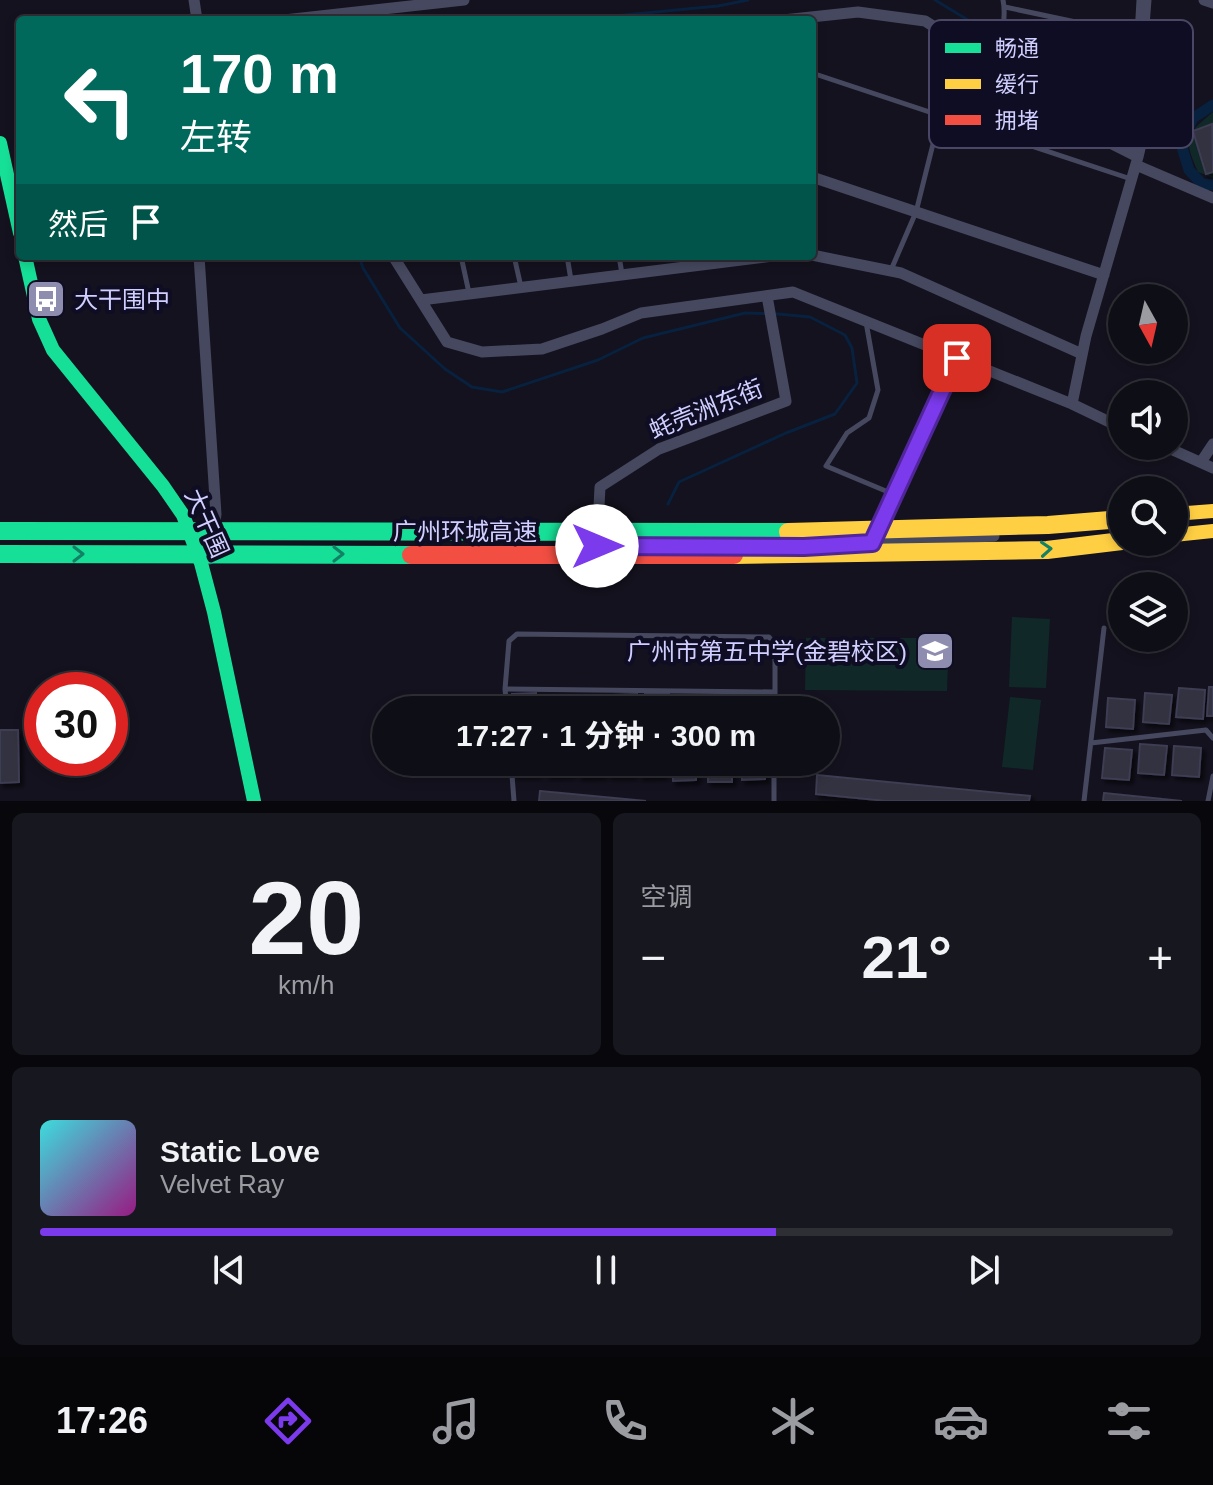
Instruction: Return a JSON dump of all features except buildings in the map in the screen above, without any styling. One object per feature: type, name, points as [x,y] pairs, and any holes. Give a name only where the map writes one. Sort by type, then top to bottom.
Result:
[{"type":"main road","points":[[0,143],[16,215]]},
{"type":"main road","name":"大干围","points":[[26,260],[39,319],[53,350],[150,468],[174,500],[187,525],[207,583],[254,801]]},
{"type":"main road","points":[[1188,513],[1213,511]]},
{"type":"main road","name":"广州环城高速","points":[[0,531],[799,532],[1048,525],[1108,520]]},
{"type":"main road","points":[[1188,534],[1213,531]]},
{"type":"main road","name":"广州环城高速","points":[[0,554],[800,555],[1047,550],[1108,543]]},
{"type":"street","points":[[312,16],[394,4],[464,0]]},
{"type":"street","points":[[1144,20],[1146,0]]},
{"type":"street","points":[[1204,0],[1213,3]]},
{"type":"street","points":[[816,17],[858,12],[929,23]]},
{"type":"street","points":[[1113,148],[1213,198]]},
{"type":"street","points":[[1072,404],[1082,354],[1140,148]]},
{"type":"street","points":[[816,178],[1104,275]]},
{"type":"street","points":[[816,256],[901,273],[1082,354]]},
{"type":"street","points":[[199,260],[216,514],[207,583]]},
{"type":"street","points":[[396,260],[447,342],[482,352],[542,349],[641,313],[768,301],[793,292],[1108,421]]},
{"type":"street","points":[[421,300],[623,275],[712,260]]},
{"type":"street","name":"蚝壳洲东街","points":[[768,301],[786,401],[659,449],[600,487],[597,546],[804,547],[1108,530]]},
{"type":"street","points":[[872,543],[957,358]]},
{"type":"street","points":[[1201,462],[1213,444]]},
{"type":"street","points":[[1188,456],[1213,468]]},
{"type":"street","points":[[1188,525],[1213,520]]},
{"type":"lane","points":[[1138,20],[1139,0]]},
{"type":"lane","points":[[1004,4],[1073,20]]},
{"type":"lane","points":[[816,74],[929,112]]},
{"type":"lane","points":[[891,271],[916,212],[932,148]]},
{"type":"lane","points":[[1036,148],[1131,180]]},
{"type":"lane","points":[[462,260],[469,294]]},
{"type":"lane","points":[[515,260],[521,288]]},
{"type":"lane","points":[[568,260],[571,281]]},
{"type":"lane","points":[[620,260],[623,275]]},
{"type":"lane","points":[[865,321],[878,390],[869,418],[847,433],[826,466],[894,495]]},
{"type":"lane","points":[[1084,801],[1104,628]]},
{"type":"lane","points":[[506,696],[509,641],[517,634],[769,637],[775,645],[775,696]]},
{"type":"lane","points":[[505,689],[775,692]]},
{"type":"lane","points":[[1091,743],[1206,730],[1213,738]]},
{"type":"lane","points":[[512,776],[514,801]]},
{"type":"lane","points":[[774,776],[774,801]]},
{"type":"lane","points":[[1208,801],[1213,776]]},
{"type":"green space","points":[[1213,112],[1213,178],[1198,172],[1190,151],[1190,148],[1193,148],[1193,131]]},
{"type":"green space","points":[[1012,617],[1050,619],[1046,688],[1009,687]]},
{"type":"green space","points":[[806,638],[949,638],[947,691],[805,690]]},
{"type":"green space","points":[[1010,697],[1041,700],[1033,770],[1002,767]]},
{"type":"waterway","points":[[614,16],[718,6],[748,0]]},
{"type":"waterway","points":[[935,0],[968,20]]},
{"type":"waterway","points":[[1193,118],[1213,105]]},
{"type":"waterway","points":[[1182,148],[1189,170],[1202,184],[1213,185]]},
{"type":"waterway","points":[[360,260],[400,328],[445,369],[472,387],[502,392],[598,360],[643,338],[745,313],[810,317],[845,335],[852,348],[857,383],[835,414],[679,482],[668,504]]},
{"type":"traffic: fast","points":[[0,143],[16,215]]},
{"type":"traffic: fast","points":[[26,260],[39,319],[53,350],[183,515],[201,563],[214,612],[254,801]]},
{"type":"traffic: fast","points":[[0,531],[788,532]]},
{"type":"traffic: fast","points":[[0,554],[411,555]]},
{"type":"traffic: slow","points":[[1188,513],[1213,511]]},
{"type":"traffic: slow","points":[[788,532],[1048,525],[1108,520]]},
{"type":"traffic: slow","points":[[1188,534],[1213,531]]},
{"type":"traffic: slow","points":[[734,555],[1047,550],[1108,543]]},
{"type":"traffic: jam","points":[[411,555],[734,555]]},
{"type":"place","name":"大干围中","points":[[46,299]]},
{"type":"place","name":"广州市第五中学(金碧校区)","points":[[935,651]]},
{"type":"route","points":[[597,546],[804,547],[872,543],[957,358]]}]
